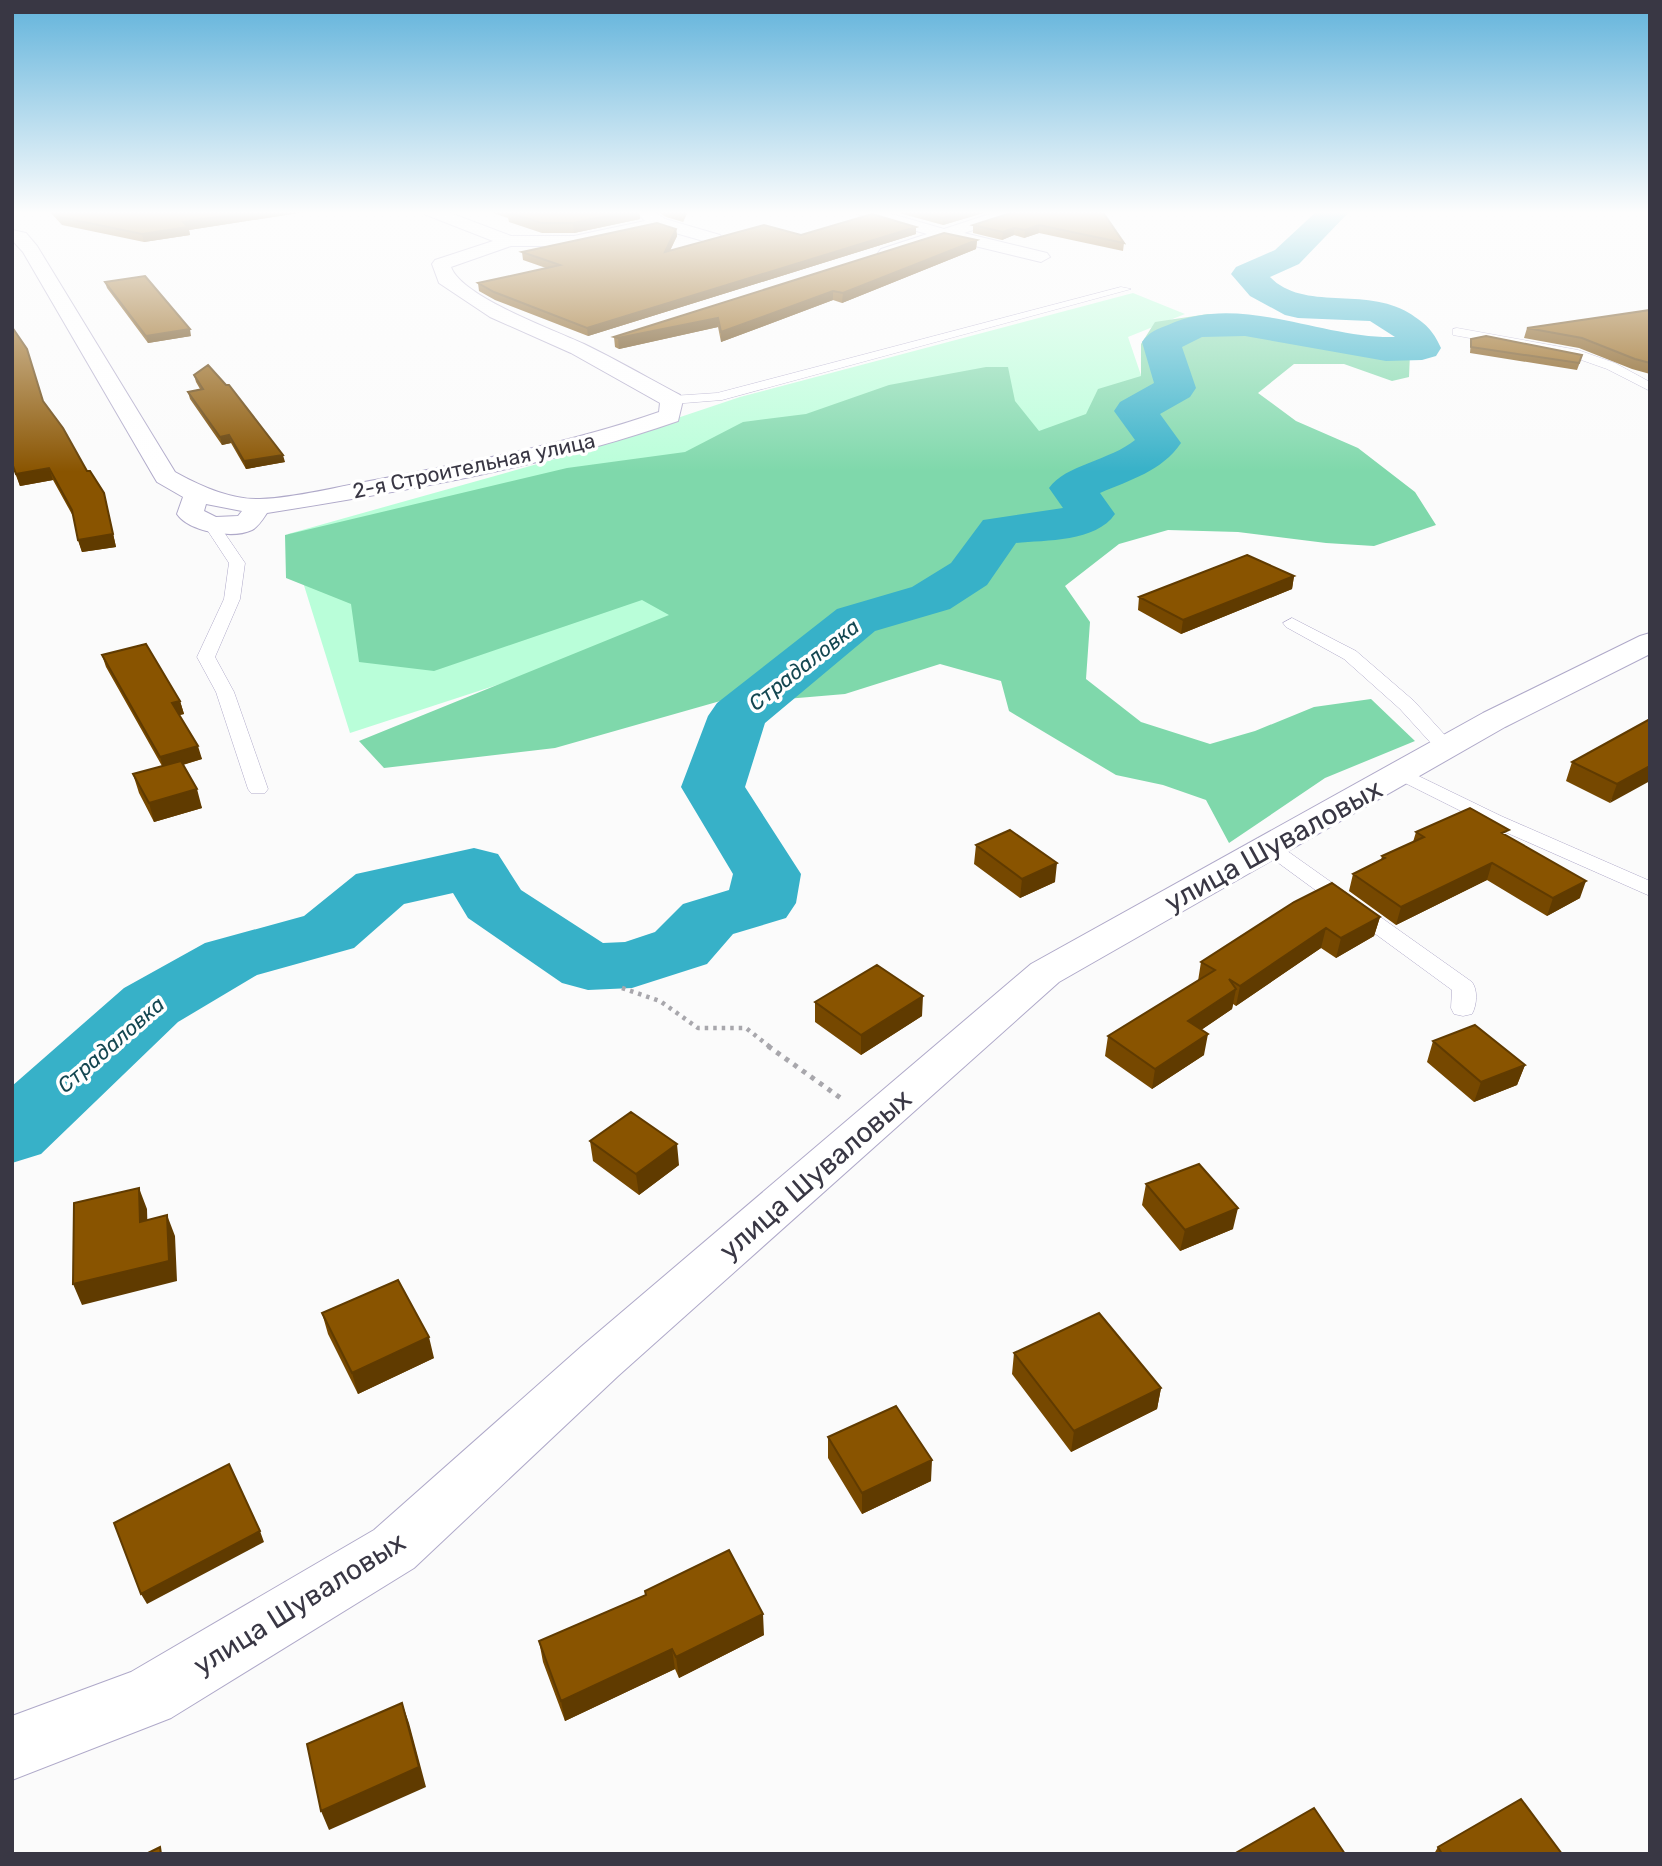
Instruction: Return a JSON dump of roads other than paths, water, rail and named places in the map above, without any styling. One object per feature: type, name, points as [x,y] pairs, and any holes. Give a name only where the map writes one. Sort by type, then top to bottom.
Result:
[{"type":"street","points":[[60,298],[166,477],[196,494],[259,507],[244,524],[212,525],[190,514],[196,494]]},
{"type":"street","points":[[475,298],[497,313],[578,349],[672,400]]},
{"type":"street","points":[[578,349],[601,343]]},
{"type":"street","name":"2-я Строительная улица","points":[[259,507],[340,495],[542,454],[614,435],[670,416],[672,400]]},
{"type":"street","name":"улица Шуваловых","points":[[12,1748],[149,1696],[394,1549],[600,1361],[1045,973],[1494,720],[1650,642]]},
{"type":"lane","points":[[672,400],[717,397],[1091,298]]},
{"type":"lane","points":[[1457,332],[1545,345],[1613,367],[1631,380],[1650,387]]},
{"type":"lane","points":[[212,525],[237,563],[232,599],[205,657],[225,692],[258,789]]},
{"type":"lane","points":[[1292,623],[1350,655],[1407,705],[1446,748]]},
{"type":"lane","points":[[1400,773],[1494,820],[1650,889]]},
{"type":"lane","points":[[1269,847],[1464,987],[1463,1008]]},
{"type":"waterway","name":"Страдаловка","points":[[12,1133],[151,1005],[231,959],[329,932],[380,889],[474,868],[493,903],[588,967],[632,965],[681,948],[708,919],[761,903],[767,874],[713,787],[738,716],[856,620],[931,598],[969,574],[1000,530],[1063,524],[1091,514],[1072,488],[1137,461],[1159,443],[1135,411],[1176,388],[1161,342],[1195,326],[1245,325],[1386,349],[1422,348],[1416,334],[1380,311],[1298,307],[1280,298]]}]
